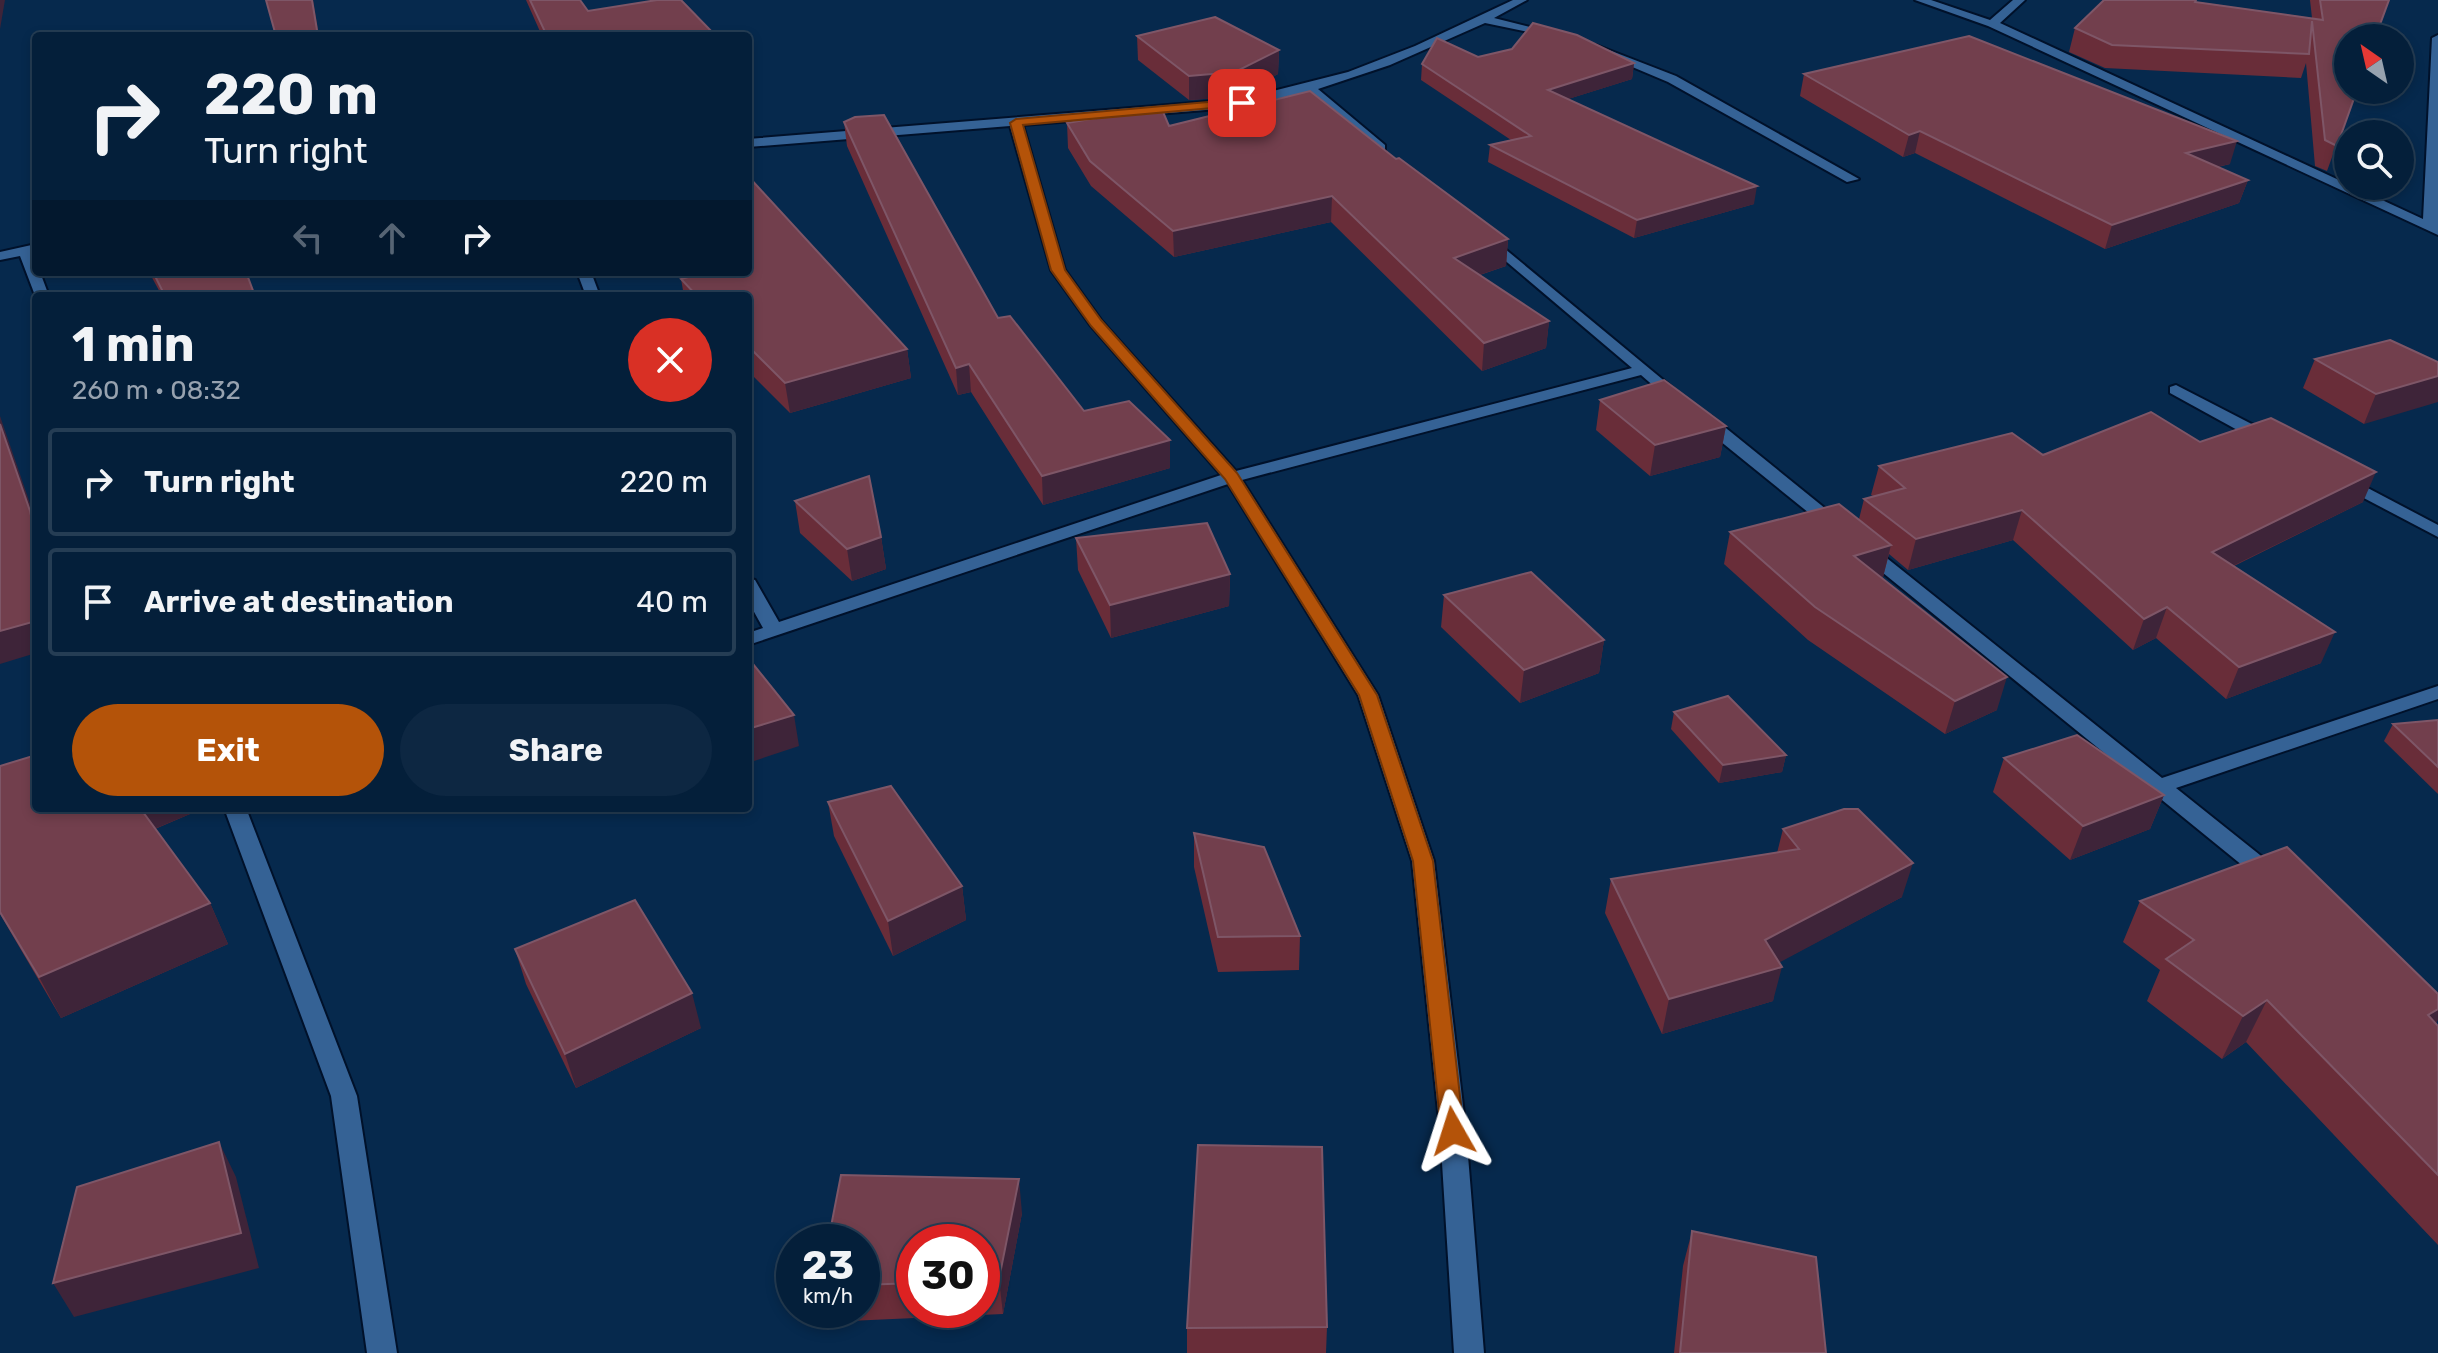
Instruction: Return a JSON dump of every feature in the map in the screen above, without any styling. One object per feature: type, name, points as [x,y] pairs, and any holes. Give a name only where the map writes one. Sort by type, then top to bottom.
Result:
[{"type":"street","points":[[752,143],[1242,103],[1310,89],[1397,61],[1522,0]]},
{"type":"street","points":[[1920,0],[1992,24],[2434,229],[2438,38]]},
{"type":"street","points":[[1992,24],[2020,0]]},
{"type":"street","points":[[1484,19],[1574,42],[1672,79],[1852,179]]},
{"type":"street","points":[[1310,89],[1393,159]]},
{"type":"street","points":[[1016,123],[1058,270],[1096,323],[1232,477],[1368,695],[1423,861],[1453,1131],[1469,1353]]},
{"type":"street","points":[[1476,229],[1643,370],[2293,893]]},
{"type":"street","points":[[0,256],[31,250]]},
{"type":"street","points":[[752,638],[1232,477],[1643,370]]},
{"type":"street","points":[[2176,390],[2286,450]]},
{"type":"street","points":[[2328,472],[2438,532]]},
{"type":"street","points":[[752,591],[774,630]]},
{"type":"street","points":[[2160,786],[2438,692]]},
{"type":"street","points":[[239,812],[344,1096],[382,1353]]},
{"type":"building","points":[[266,0],[312,0],[317,32],[275,32]]},
{"type":"building","points":[[530,0],[580,0],[588,11],[657,0],[681,0],[712,32],[545,32]]},
{"type":"building","points":[[2104,0],[2196,0],[2323,20],[2320,0],[2389,0],[2380,24],[2334,24],[2334,104],[2352,104],[2346,120],[2334,120],[2334,144],[2325,140],[2312,21],[2309,54],[2112,45],[2075,28]]},
{"type":"building","points":[[1215,17],[1279,50],[1235,72],[1189,76],[1137,36]]},
{"type":"building","points":[[1533,23],[1577,35],[1634,63],[1548,90],[1757,186],[1637,220],[1490,145],[1531,136],[1422,64],[1437,38],[1478,57],[1512,49]]},
{"type":"building","points":[[1969,36],[2237,141],[2186,153],[2248,180],[2112,225],[1920,131],[1909,135],[1804,74]]},
{"type":"building","points":[[1310,91],[1396,159],[1399,158],[1508,239],[1454,258],[1549,321],[1484,343],[1332,196],[1173,231],[1090,161],[1067,123],[1161,107],[1169,126]]},
{"type":"building","points":[[884,115],[998,318],[1010,316],[1084,411],[1129,401],[1170,440],[1042,476],[969,364],[956,368],[844,122],[855,117]]},
{"type":"building","points":[[752,180],[907,349],[785,383],[752,350],[752,292],[693,292],[681,279],[692,276],[752,276]]},
{"type":"building","points":[[155,276],[248,276],[254,292],[163,292]]},
{"type":"building","points":[[2390,340],[2438,362],[2438,376],[2376,394],[2315,359]]},
{"type":"building","points":[[1664,380],[1726,426],[1655,445],[1600,400]]},
{"type":"building","points":[[2151,412],[2200,442],[2271,418],[2376,472],[2212,552],[2335,632],[2239,667],[2167,607],[2144,619],[2022,510],[1916,539],[1864,499],[1905,488],[1879,466],[2012,433],[2043,455]]},
{"type":"building","points":[[0,424],[32,520],[32,622],[0,631]]},
{"type":"building","points":[[869,476],[881,537],[847,549],[795,501]]},
{"type":"building","points":[[1839,504],[1891,545],[1854,556],[2007,677],[1955,701],[1815,607],[1730,532]]},
{"type":"building","points":[[1207,523],[1230,574],[1110,605],[1076,538]]},
{"type":"building","points":[[1531,572],[1604,640],[1524,670],[1444,595]]},
{"type":"building","points":[[752,663],[794,715],[752,728]]},
{"type":"building","points":[[1728,696],[1786,755],[1723,765],[1674,712]]},
{"type":"building","points":[[2438,720],[2438,767],[2393,724]]},
{"type":"building","points":[[2077,735],[2164,795],[2083,826],[2004,758]]},
{"type":"building","points":[[32,756],[32,812],[143,812],[210,903],[39,977],[0,912],[0,766]]},
{"type":"building","points":[[891,786],[962,886],[888,921],[828,802]]},
{"type":"building","points":[[1844,809],[1858,809],[1913,863],[1765,940],[1782,967],[1669,999],[1611,879],[1799,849],[1783,829]]},
{"type":"building","points":[[1194,833],[1264,847],[1300,936],[1218,937]]},
{"type":"building","points":[[2287,847],[2438,994],[2438,1009],[2428,1015],[2438,1026],[2438,1175],[2267,1000],[2243,1016],[2166,959],[2194,940],[2140,901]]},
{"type":"building","points":[[635,900],[692,993],[565,1054],[515,949]]},
{"type":"building","points":[[219,1142],[241,1233],[53,1283],[77,1187]]},
{"type":"building","points":[[1198,1145],[1322,1147],[1327,1327],[1187,1328]]},
{"type":"building","points":[[841,1175],[1019,1179],[1000,1274],[1000,1224],[896,1224],[896,1284],[880,1284],[880,1224],[831,1224]]},
{"type":"building","points":[[1692,1231],[1816,1257],[1826,1353],[1680,1353]]},
{"type":"route","points":[[1242,103],[1016,123],[1058,270],[1096,323],[1232,477],[1368,695],[1423,861],[1453,1131]]}]
